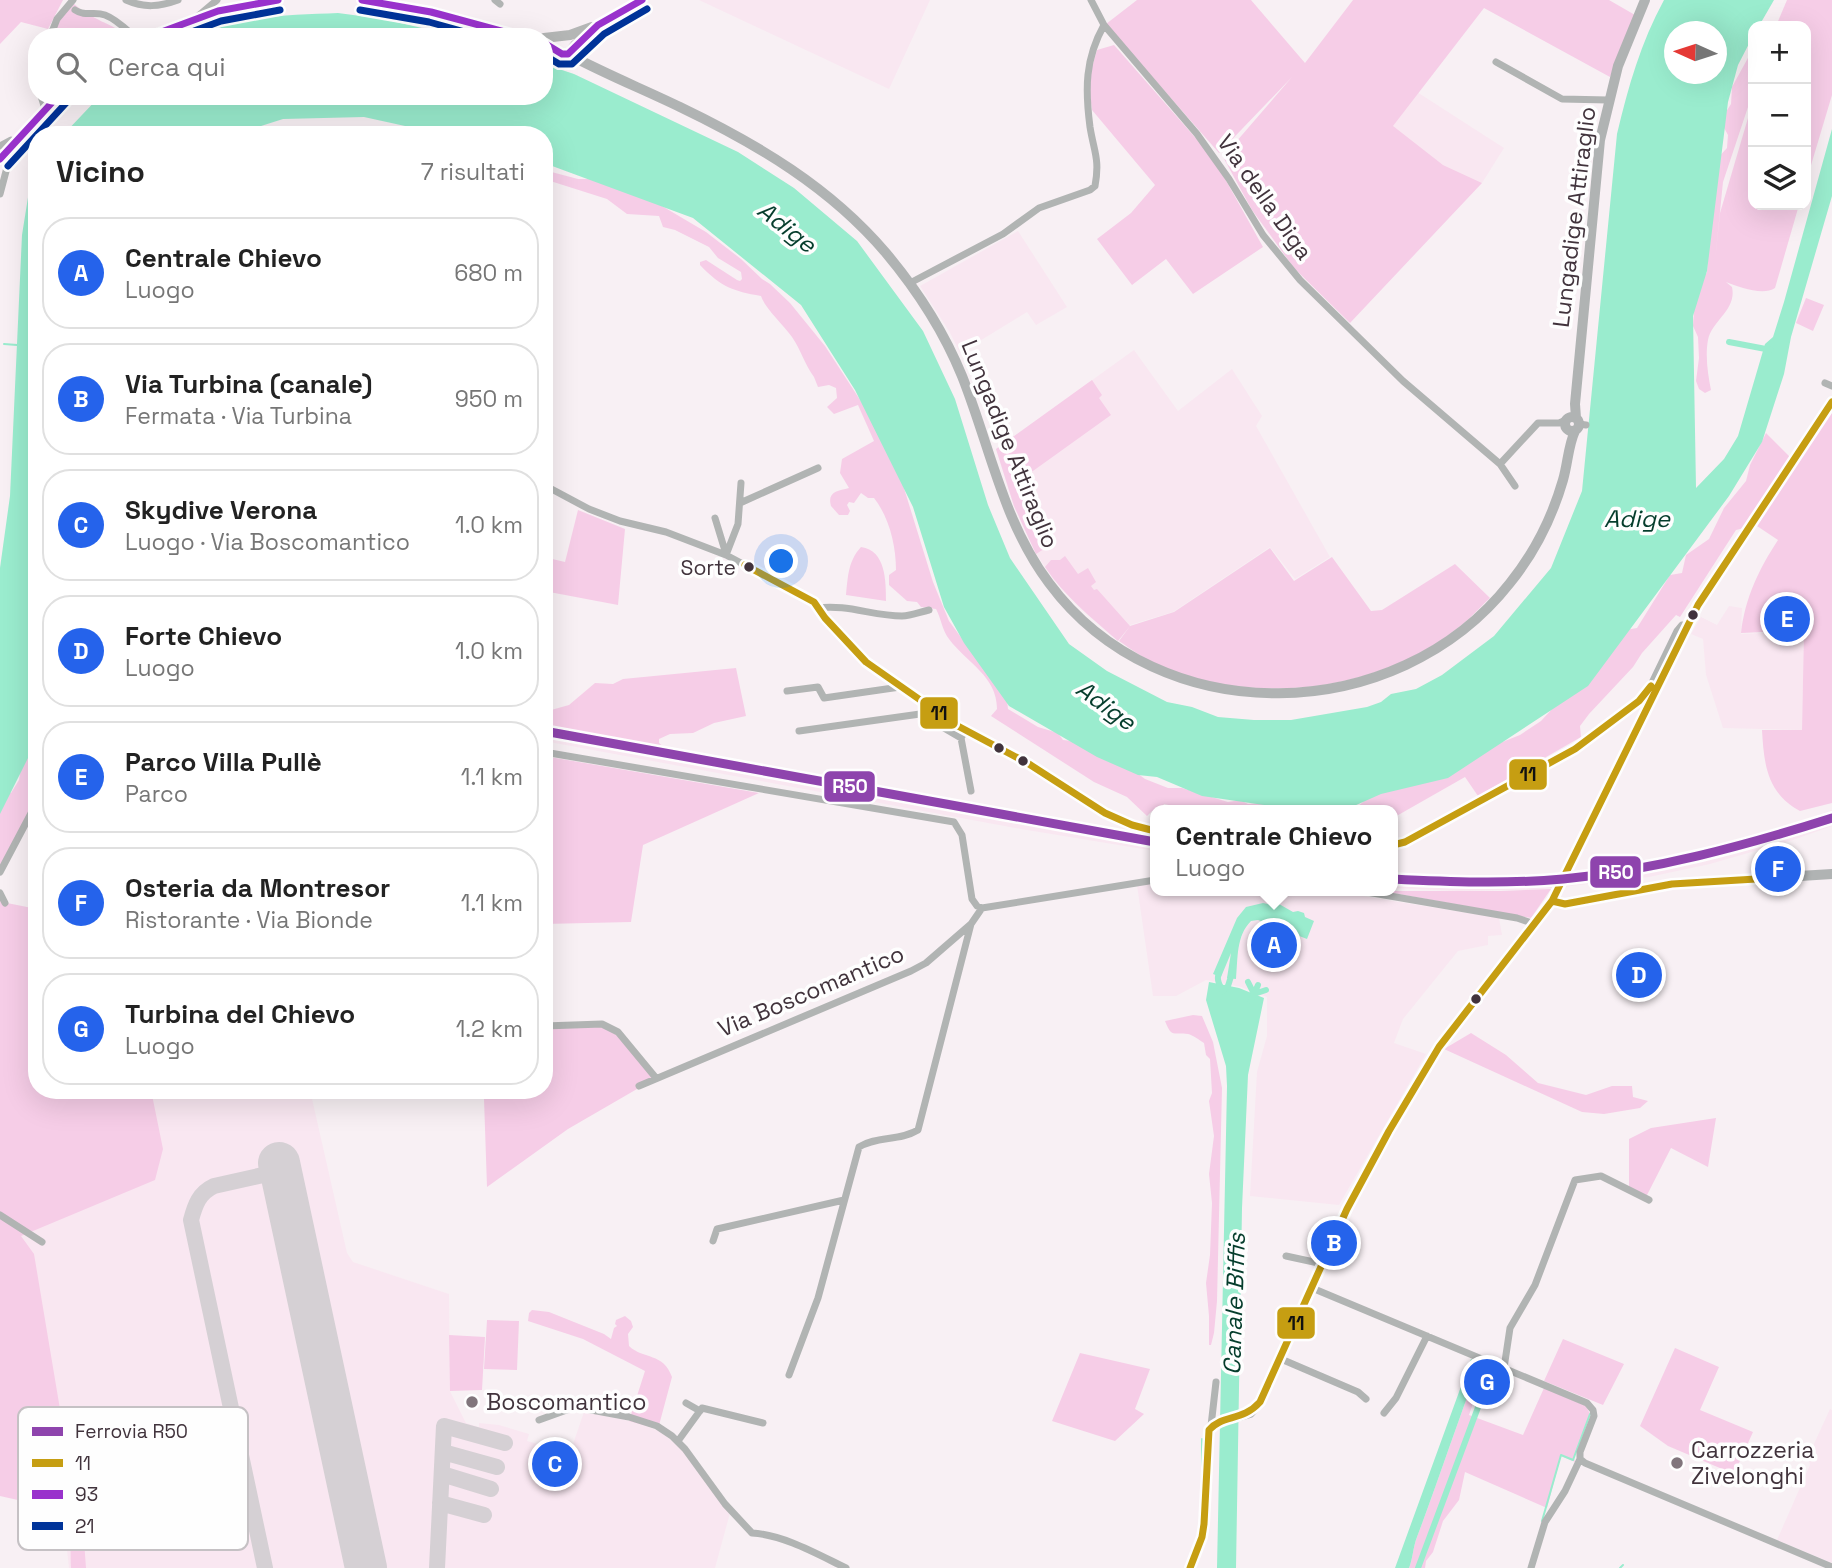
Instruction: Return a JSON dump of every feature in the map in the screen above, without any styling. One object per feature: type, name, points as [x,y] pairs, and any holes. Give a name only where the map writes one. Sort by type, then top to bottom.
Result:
[{"type":"main road","points":[[171,28],[252,2],[278,0]]},
{"type":"main road","points":[[369,0],[430,12],[488,28]]},
{"type":"main road","points":[[553,40],[568,44],[642,0]]},
{"type":"main road","name":"Lungadige Attiraglio","points":[[553,43],[568,44]]},
{"type":"main road","points":[[29,126],[49,105]]},
{"type":"main road","points":[[0,159],[28,127]]},
{"type":"street","points":[[54,28],[57,19],[74,0]]},
{"type":"street","points":[[126,0],[149,7],[178,0]]},
{"type":"street","points":[[196,18],[217,0]]},
{"type":"street","name":"Via della Diga","points":[[1091,0],[1104,25],[1203,143],[1229,178],[1263,235],[1300,280],[1403,381],[1500,464],[1515,486]]},
{"type":"street","name":"Lungadige Attiraglio","points":[[568,44],[590,65],[684,109],[775,158],[840,205],[885,251],[910,283],[950,350],[963,378],[999,484],[1026,550],[1074,615],[1127,656],[1154,669],[1202,685],[1236,691],[1317,691],[1402,668],[1442,646],[1465,629],[1510,584],[1542,536],[1564,475],[1575,404],[1595,179],[1608,100],[1618,66],[1645,0]]},
{"type":"street","points":[[75,10],[83,14],[104,15],[122,28]]},
{"type":"street","points":[[910,283],[1003,234],[1039,208],[1093,188],[1098,160],[1090,129],[1086,82],[1091,56],[1104,25]]},
{"type":"street","points":[[1496,62],[1562,99],[1608,100]]},
{"type":"street","points":[[44,105],[45,109]]},
{"type":"street","points":[[0,146],[11,140],[15,141],[0,194]]},
{"type":"street","points":[[1213,1425],[1246,1415],[1260,1402],[1347,1209],[1388,1131],[1431,1059],[1552,901],[1698,605],[1832,402]]},
{"type":"street","points":[[1500,464],[1538,423],[1571,426]]},
{"type":"street","points":[[740,503],[817,468]]},
{"type":"street","points":[[726,555],[738,524],[741,483]]},
{"type":"street","points":[[553,490],[589,509],[620,521],[666,532],[726,555],[814,602],[825,618],[866,662],[963,734],[971,791]]},
{"type":"street","points":[[715,518],[726,555]]},
{"type":"street","points":[[818,608],[855,609],[901,616],[929,610]]},
{"type":"street","points":[[1398,844],[1575,749],[1645,696],[1677,631],[1682,625],[1689,625]]},
{"type":"street","points":[[787,691],[818,687],[824,698],[901,687]]},
{"type":"street","points":[[799,731],[920,714],[1030,764],[1105,814],[1150,830]]},
{"type":"street","points":[[553,754],[954,822],[962,835],[972,899],[982,908],[1150,881]]},
{"type":"street","points":[[0,872],[28,819]]},
{"type":"street","points":[[1552,901],[1565,904],[1677,884],[1832,874]]},
{"type":"street","points":[[0,892],[5,903]]},
{"type":"street","points":[[1390,896],[1517,918],[1535,924]]},
{"type":"street","name":"Via Boscomantico","points":[[639,1086],[911,971],[926,963],[971,924],[982,908]]},
{"type":"street","name":"Via Boscomantico","points":[[789,1375],[818,1297],[859,1147],[872,1141],[911,1134],[918,1130],[971,924]]},
{"type":"street","points":[[553,1026],[593,1024],[610,1027],[618,1032],[656,1078]]},
{"type":"street","points":[[1504,1368],[1510,1328],[1535,1285],[1575,1180],[1601,1176],[1649,1200]]},
{"type":"street","points":[[713,1241],[717,1229],[844,1200]]},
{"type":"street","points":[[0,1215],[42,1242]]},
{"type":"street","points":[[1286,1256],[1323,1264]]},
{"type":"street","points":[[1312,1288],[1472,1354],[1587,1404],[1593,1410],[1594,1416],[1580,1452],[1580,1459],[1565,1491],[1545,1522],[1531,1568]]},
{"type":"street","points":[[1384,1413],[1396,1398],[1427,1336]]},
{"type":"street","points":[[1281,1359],[1358,1392],[1366,1399]]},
{"type":"street","points":[[1190,1568],[1205,1524],[1207,1441],[1213,1425],[1216,1382]]},
{"type":"street","points":[[686,1403],[700,1411]]},
{"type":"street","points":[[545,1404],[575,1407],[657,1426],[678,1441],[725,1504],[751,1533],[764,1534],[792,1544],[846,1568]]},
{"type":"street","points":[[539,1420],[575,1407]]},
{"type":"street","points":[[678,1441],[702,1408],[763,1423]]},
{"type":"street","points":[[1580,1459],[1681,1505],[1832,1567]]},
{"type":"shaded area","points":[[0,0],[63,0],[49,28],[21,22],[0,44]]},
{"type":"shaded area","points":[[699,0],[930,0],[889,89]]},
{"type":"shaded area","points":[[1137,0],[1251,0],[1305,63],[1353,0],[1609,0],[1635,15],[1610,77],[1484,8],[1393,126],[1443,165],[1482,183],[1350,323],[1294,268],[1252,210],[1223,157],[1292,77],[1219,153],[1106,24]]},
{"type":"shaded area","points":[[1787,0],[1832,0],[1832,95],[1811,165],[1811,21],[1778,21]]},
{"type":"shaded area","points":[[73,3],[87,14],[116,28],[55,28]]},
{"type":"shaded area","points":[[1114,45],[1214,159],[1263,247],[1193,294],[1166,259],[1132,285],[1097,239],[1131,213],[1155,185],[1092,110],[1088,81],[1097,50]]},
{"type":"shaded area","points":[[1748,58],[1748,107],[1723,182],[1715,261],[1720,213],[1748,118],[1748,210],[1798,210],[1775,288],[1758,291],[1726,282],[1732,287],[1733,295],[1728,309],[1710,333],[1708,340],[1707,359],[1711,390],[1705,393],[1699,389],[1696,381],[1699,358],[1698,337],[1693,326],[1695,295],[1707,272],[1714,162],[1727,148],[1728,135],[1723,126],[1724,115],[1731,104],[1732,87]]},
{"type":"shaded area","points":[[1417,92],[1504,148],[1482,183],[1443,165],[1392,127]]},
{"type":"shaded area","points":[[553,172],[578,179],[590,179],[645,196],[706,232],[790,303],[825,346],[864,406],[903,485],[933,582],[949,621],[1007,700],[1008,709],[1038,727],[1058,733],[1063,740],[1071,741],[1129,767],[1145,779],[1168,788],[1182,788],[1228,802],[1240,800],[1248,804],[1268,805],[1150,805],[1150,813],[1147,816],[1127,797],[1094,782],[991,716],[997,709],[992,688],[980,671],[949,639],[936,609],[907,601],[889,585],[889,575],[896,570],[895,551],[888,523],[874,498],[868,498],[861,493],[854,503],[849,502],[847,505],[850,511],[848,515],[839,515],[831,506],[832,495],[849,488],[840,473],[842,459],[874,441],[858,405],[834,414],[827,407],[837,398],[836,388],[829,385],[818,387],[795,342],[761,296],[728,287],[714,278],[700,262],[706,260],[740,281],[741,272],[718,258],[709,247],[663,227],[659,216],[627,214],[607,199],[553,182]]},
{"type":"shaded area","points":[[1018,231],[1067,307],[1036,325],[1027,312],[960,353],[920,286]]},
{"type":"shaded area","points":[[1806,298],[1824,305],[1813,331],[1796,323]]},
{"type":"shaded area","points":[[1134,350],[1178,411],[1232,369],[1262,416],[1256,426],[1330,557],[1295,579],[1270,547],[1173,612],[1130,625],[1118,641],[1081,609],[1053,579],[1034,550],[1014,506],[996,449]]},
{"type":"shaded area","points":[[1092,380],[1102,395],[1099,398],[1111,415],[1026,476],[1051,537],[1046,540],[1044,549],[1036,554],[1014,506],[996,449]]},
{"type":"shaded area","points":[[1832,407],[1832,803],[1800,811],[1780,796],[1769,777],[1762,730],[1802,730],[1804,630],[1741,633],[1754,584],[1778,540],[1757,526]]},
{"type":"shaded area","points":[[1766,433],[1791,458],[1744,528],[1736,530],[1680,617],[1676,615],[1589,714],[1580,726],[1581,737],[1478,796],[1465,777],[1398,815],[1398,805],[1360,805],[1373,793],[1520,735],[1541,721],[1625,630],[1637,628],[1670,575],[1682,573],[1686,555],[1709,539],[1724,508],[1746,481],[1750,465]]},
{"type":"shaded area","points":[[578,510],[625,529],[618,605],[553,593],[553,559],[565,562]]},
{"type":"shaded area","points":[[861,547],[869,549],[880,560],[885,576],[886,601],[846,595],[851,564]]},
{"type":"shaded area","points":[[1270,548],[1294,581],[1332,557],[1371,611],[1382,610],[1455,564],[1490,598],[1463,624],[1426,649],[1390,667],[1352,679],[1312,686],[1272,689],[1232,686],[1193,677],[1156,664],[1119,641],[1130,626],[1174,612]]},
{"type":"shaded area","points":[[1065,556],[1078,574],[1088,568],[1096,582],[1091,586],[1094,590],[1097,589],[1130,626],[1118,641],[1070,597],[1045,567],[1051,560],[1060,560]]},
{"type":"shaded area","points":[[1729,606],[1742,608],[1741,634],[1804,631],[1802,730],[1723,728],[1706,675],[1703,639],[1691,634],[1701,617],[1717,625]]},
{"type":"shaded area","points":[[736,668],[746,716],[714,723],[693,733],[670,734],[659,739],[659,743],[665,748],[553,728],[553,709],[569,705],[595,683],[613,684],[623,679]]},
{"type":"shaded area","points":[[553,728],[1150,835],[1150,850],[553,743]]},
{"type":"shaded area","points":[[28,749],[28,815],[0,868],[0,804],[5,793],[11,793],[19,780],[22,759]]},
{"type":"shaded area","points":[[553,758],[759,793],[643,845],[631,922],[553,924]]},
{"type":"shaded area","points":[[1832,810],[1832,826],[1710,864],[1649,877],[1544,889],[1458,891],[1398,888],[1398,874],[1458,877],[1543,875],[1646,862],[1748,839]]},
{"type":"shaded area","points":[[1150,884],[1150,896],[1362,896],[1499,918],[1502,935],[1488,936],[1488,945],[1458,951],[1403,1019],[1394,1043],[1426,1054],[1339,1205],[1250,1196],[1257,1072],[1267,1036],[1267,997],[1241,987],[1206,980],[1176,996],[1153,996],[1137,885]]},
{"type":"shaded area","points":[[1551,889],[1531,918],[1398,894],[1398,891]]},
{"type":"shaded area","points":[[0,897],[7,903],[28,907],[28,1099],[153,1099],[163,1149],[155,1180],[21,1236],[34,1254],[60,1407],[18,1407],[18,1500],[0,1496]]},
{"type":"shaded area","points":[[0,950],[28,1056],[28,1099],[312,1099],[347,1253],[353,1262],[449,1294],[450,1391],[466,1423],[479,1427],[479,1423],[499,1425],[529,1434],[527,1441],[570,1453],[584,1412],[635,1422],[659,1431],[680,1447],[730,1513],[715,1568],[69,1568],[67,1550],[248,1550],[248,1407],[18,1407],[18,1434],[0,1402]]},
{"type":"shaded area","points":[[1193,1015],[1202,1016],[1213,1042],[1222,1088],[1217,1301],[1211,1345],[1206,1283],[1212,1203],[1209,1174],[1214,1136],[1209,1101],[1212,1093],[1210,1059],[1206,1055],[1204,1043],[1190,1035],[1171,1032],[1165,1021]]},
{"type":"shaded area","points":[[602,1026],[618,1036],[656,1078],[568,1129],[487,1187],[484,1099],[553,1099],[553,1028]]},
{"type":"shaded area","points":[[1471,1033],[1506,1055],[1538,1083],[1586,1095],[1612,1086],[1632,1086],[1633,1097],[1648,1101],[1640,1108],[1604,1114],[1582,1112],[1444,1049]]},
{"type":"shaded area","points":[[1716,1118],[1708,1167],[1671,1148],[1646,1197],[1629,1189],[1629,1139],[1651,1128]]},
{"type":"shaded area","points":[[532,1310],[549,1312],[611,1339],[617,1326],[616,1320],[625,1316],[631,1321],[633,1327],[628,1334],[629,1346],[664,1364],[672,1377],[658,1429],[629,1421],[645,1371],[583,1339],[528,1321]]},
{"type":"shaded area","points":[[487,1320],[519,1321],[517,1370],[484,1369]]},
{"type":"shaded area","points":[[449,1335],[485,1337],[482,1390],[450,1391]]},
{"type":"shaded area","points":[[1563,1339],[1624,1364],[1603,1405],[1544,1381]]},
{"type":"shaded area","points":[[1675,1348],[1719,1367],[1700,1410],[1753,1432],[1734,1474],[1668,1446],[1640,1426]]},
{"type":"shaded area","points":[[1080,1353],[1150,1369],[1135,1409],[1144,1414],[1115,1441],[1052,1421]]},
{"type":"shaded area","points":[[1480,1363],[1486,1365],[1469,1415],[1523,1435],[1544,1388],[1586,1406],[1590,1414],[1574,1458],[1575,1462],[1561,1456],[1547,1508],[1465,1472],[1459,1500],[1443,1521],[1425,1568],[1409,1568],[1416,1541]]},
{"type":"shaded area","points":[[1830,1409],[1832,1563],[1777,1540],[1810,1465],[1808,1457]]},
{"type":"shaded area","points":[[71,1550],[85,1550],[86,1568],[71,1568]]},
{"type":"water","name":"Adige","points":[[1664,0],[1774,0],[1762,21],[1748,21],[1748,46],[1738,65],[1728,102],[1707,271],[1693,316],[1696,488],[1724,459],[1738,436],[1765,344],[1773,337],[1784,302],[1832,129],[1832,196],[1791,337],[1784,374],[1762,442],[1729,496],[1588,686],[1448,778],[1381,794],[1356,805],[1264,805],[1202,796],[1157,777],[1138,775],[1097,757],[1009,706],[964,643],[944,607],[913,507],[855,390],[801,305],[693,218],[553,166],[553,126],[405,126],[364,117],[283,119],[261,126],[72,126],[91,105],[553,105],[553,67],[574,74],[738,152],[794,188],[857,241],[923,331],[955,399],[988,505],[1010,558],[1069,644],[1107,671],[1167,702],[1192,707],[1218,717],[1291,720],[1367,707],[1381,702],[1391,694],[1416,689],[1442,675],[1494,636],[1551,568],[1582,491],[1617,134],[1636,65]]},
{"type":"water","points":[[338,13],[422,28],[218,28],[247,20]]},
{"type":"water","points":[[28,197],[28,758],[0,814],[0,568],[10,496],[22,235]]},
{"type":"water","points":[[1263,903],[1276,906],[1279,904],[1293,912],[1304,913],[1305,917],[1314,921],[1307,939],[1258,920],[1251,921],[1240,940],[1236,979],[1227,978],[1231,953],[1221,977],[1213,974],[1237,918],[1246,907]]},
{"type":"water","points":[[1209,982],[1239,988],[1264,998],[1248,1075],[1242,1208],[1236,1568],[1217,1568],[1227,1086],[1226,1066],[1206,1000]]},
{"type":"water","points":[[1471,1359],[1480,1363],[1416,1541],[1409,1568],[1395,1568]]},
{"type":"waterway","points":[[1729,342],[1771,350]]},
{"type":"waterway","points":[[4,344],[17,345]]},
{"type":"waterway","name":"Canale Biffis","points":[[1220,969],[1218,980],[1223,991]]},
{"type":"waterway","name":"Canale Biffis","points":[[1223,990],[1228,986],[1233,970]]},
{"type":"waterway","name":"Canale Biffis","points":[[1248,982],[1254,994]]},
{"type":"waterway","name":"Canale Biffis","points":[[1251,1001],[1258,985]]},
{"type":"waterway","name":"Canale Biffis","points":[[1254,994],[1266,990]]},
{"type":"waterway","points":[[1471,1375],[1488,1381]]},
{"type":"waterway","points":[[1418,1568],[1483,1394]]},
{"type":"waterway","points":[[1542,1521],[1561,1455],[1573,1460],[1590,1414]]},
{"type":"waterway","points":[[1202,1439],[1202,1479]]},
{"type":"waterway","points":[[1620,1568],[1623,1565]]},
{"type":"taxiway","points":[[231,1407],[191,1220],[198,1200],[214,1186],[281,1171]]},
{"type":"taxiway","points":[[437,1568],[444,1426],[505,1443]]},
{"type":"taxiway","points":[[443,1452],[497,1467]]},
{"type":"taxiway","points":[[442,1474],[491,1489]]},
{"type":"taxiway","points":[[248,1488],[265,1568]]},
{"type":"taxiway","points":[[440,1503],[484,1515]]},
{"type":"runway","points":[[279,1163],[366,1568]]},
{"type":"rail line","name":"R50","points":[[553,733],[1150,841]]},
{"type":"rail line","name":"R50","points":[[1398,879],[1499,882],[1597,875],[1699,856],[1832,818]]},
{"type":"transit line","name":"93","points":[[172,28],[218,11],[278,0]]},
{"type":"transit line","name":"93","points":[[362,0],[431,12],[490,28]]},
{"type":"transit line","name":"93","points":[[553,48],[568,54],[598,25],[642,0]]},
{"type":"transit line","name":"21","points":[[553,60],[559,64],[572,64],[604,34],[647,9]]},
{"type":"transit line","name":"21","points":[[202,28],[221,21],[280,10]]},
{"type":"transit line","name":"21","points":[[360,10],[451,28]]},
{"type":"transit line","name":"93","points":[[30,126],[50,105]]},
{"type":"transit line","name":"21","points":[[45,126],[64,105]]},
{"type":"transit line","name":"93","points":[[0,159],[28,129]]},
{"type":"transit line","name":"21","points":[[8,166],[28,144]]},
{"type":"transit line","name":"11","points":[[1190,1568],[1204,1524],[1209,1430],[1220,1422],[1246,1413],[1260,1402],[1347,1209],[1389,1131],[1439,1047],[1552,901],[1698,605],[1832,402]]},
{"type":"transit line","name":"11","points":[[745,565],[814,602],[825,618],[866,662],[956,725],[1029,764],[1105,813],[1150,830]]},
{"type":"transit line","name":"11","points":[[1398,844],[1575,749],[1639,701],[1651,686]]},
{"type":"transit line","name":"11","points":[[1552,901],[1565,904],[1672,884],[1773,878]]},
{"type":"place","name":"Sorte","points":[[749,567]]},
{"type":"place","name":"Parco Villa Pullè","points":[[1787,619]]},
{"type":"place","name":"Osteria da Montresor","points":[[1778,869]]},
{"type":"place","name":"Centrale Chievo","points":[[1274,945]]},
{"type":"place","name":"Forte Chievo","points":[[1639,975]]},
{"type":"place","name":"Via Turbina (canale)","points":[[1334,1243]]},
{"type":"place","name":"Turbina del Chievo","points":[[1487,1382]]},
{"type":"place","name":"Boscomantico","points":[[472,1402]]},
{"type":"place","name":"Carrozzeria Zivelonghi","points":[[1677,1463]]},
{"type":"place","name":"Skydive Verona","points":[[555,1464]]}]
